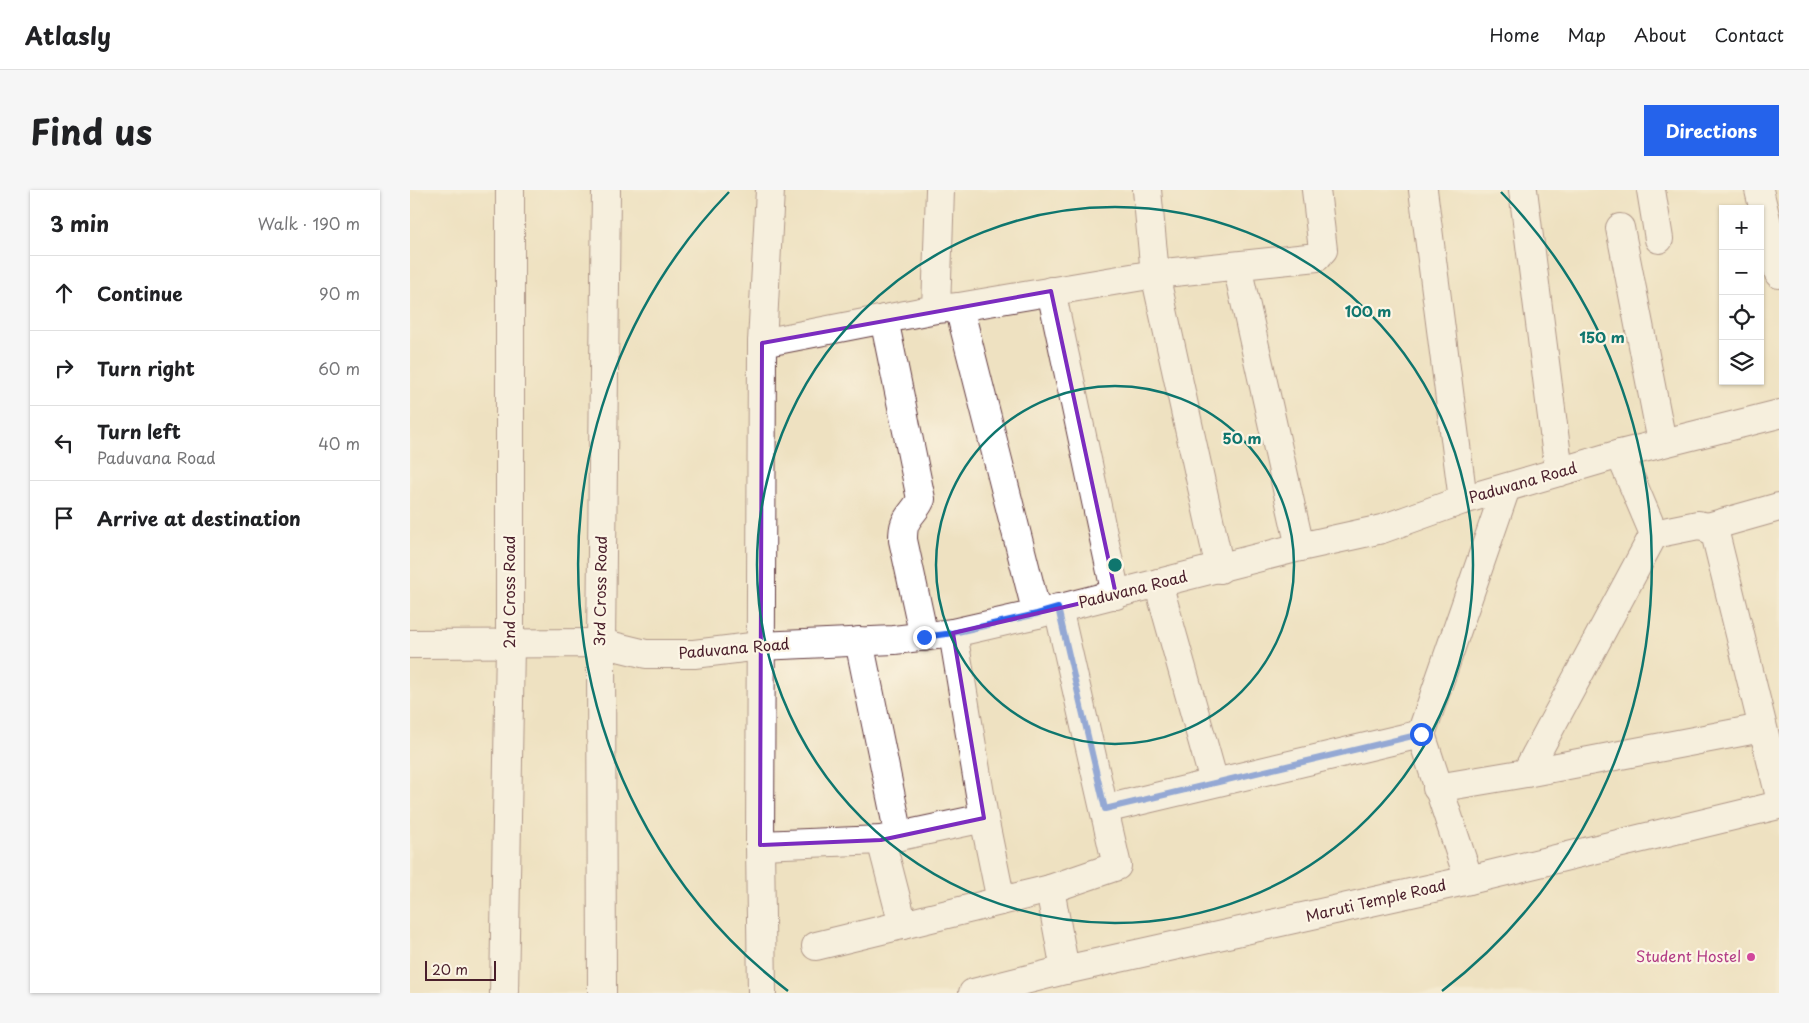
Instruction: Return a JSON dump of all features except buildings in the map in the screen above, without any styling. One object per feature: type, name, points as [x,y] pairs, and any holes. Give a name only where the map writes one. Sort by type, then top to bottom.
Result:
[{"type":"street","name":"2nd Cross Road","points":[[504,993],[510,644],[510,190]]},
{"type":"street","name":"3rd Cross Road","points":[[602,993],[601,643],[606,190]]},
{"type":"street","points":[[762,993],[760,646],[762,343],[770,190]]},
{"type":"street","points":[[816,946],[1050,889],[1117,866],[1105,809],[1048,611],[947,308],[940,190]]},
{"type":"street","points":[[1147,190],[1155,274],[1220,569]]},
{"type":"street","points":[[762,343],[884,319],[1155,274],[1317,257],[1323,250],[1316,190]]},
{"type":"street","points":[[1423,190],[1463,500]]},
{"type":"street","points":[[1522,190],[1558,472]]},
{"type":"street","points":[[1651,190],[1658,239]]},
{"type":"street","points":[[1759,190],[1779,274]]},
{"type":"street","points":[[1620,228],[1662,442]]},
{"type":"street","points":[[1237,266],[1300,547]]},
{"type":"street","points":[[1051,291],[1116,595]]},
{"type":"street","points":[[884,319],[921,500],[918,509],[911,514],[905,524],[903,540],[924,637]]},
{"type":"street","name":"Paduvana Road","points":[[410,644],[601,643],[646,654],[694,654],[760,646],[924,637],[953,633],[1116,595],[1300,547],[1382,528],[1463,500],[1620,454],[1779,414]]},
{"type":"street","points":[[1620,454],[1654,534]]},
{"type":"street","points":[[1469,880],[1437,788],[1421,734],[1506,488]]},
{"type":"street","points":[[1654,534],[1698,526],[1708,527],[1779,507]]},
{"type":"street","points":[[1708,527],[1716,537],[1779,793]]},
{"type":"street","points":[[1526,773],[1654,534]]},
{"type":"street","points":[[1158,584],[1214,782]]},
{"type":"street","points":[[953,633],[984,818],[1001,901]]},
{"type":"street","points":[[859,641],[903,925]]},
{"type":"street","points":[[1437,788],[1762,728]]},
{"type":"street","points":[[1105,809],[1421,734]]},
{"type":"street","name":"Maruti Temple Road","points":[[973,993],[1065,970],[1469,880],[1779,805]]},
{"type":"street","points":[[760,845],[890,838],[984,818]]},
{"type":"street","points":[[1050,889],[1065,970]]},
{"type":"highlighted area","points":[[1051,291],[1116,595],[953,633],[984,818],[881,840],[760,845],[762,343]]},
{"type":"place","name":"Student Hostel","points":[[1751,957]]},
{"type":"route","points":[[924,637],[953,633],[1058,608],[1105,809],[1421,734]]}]
